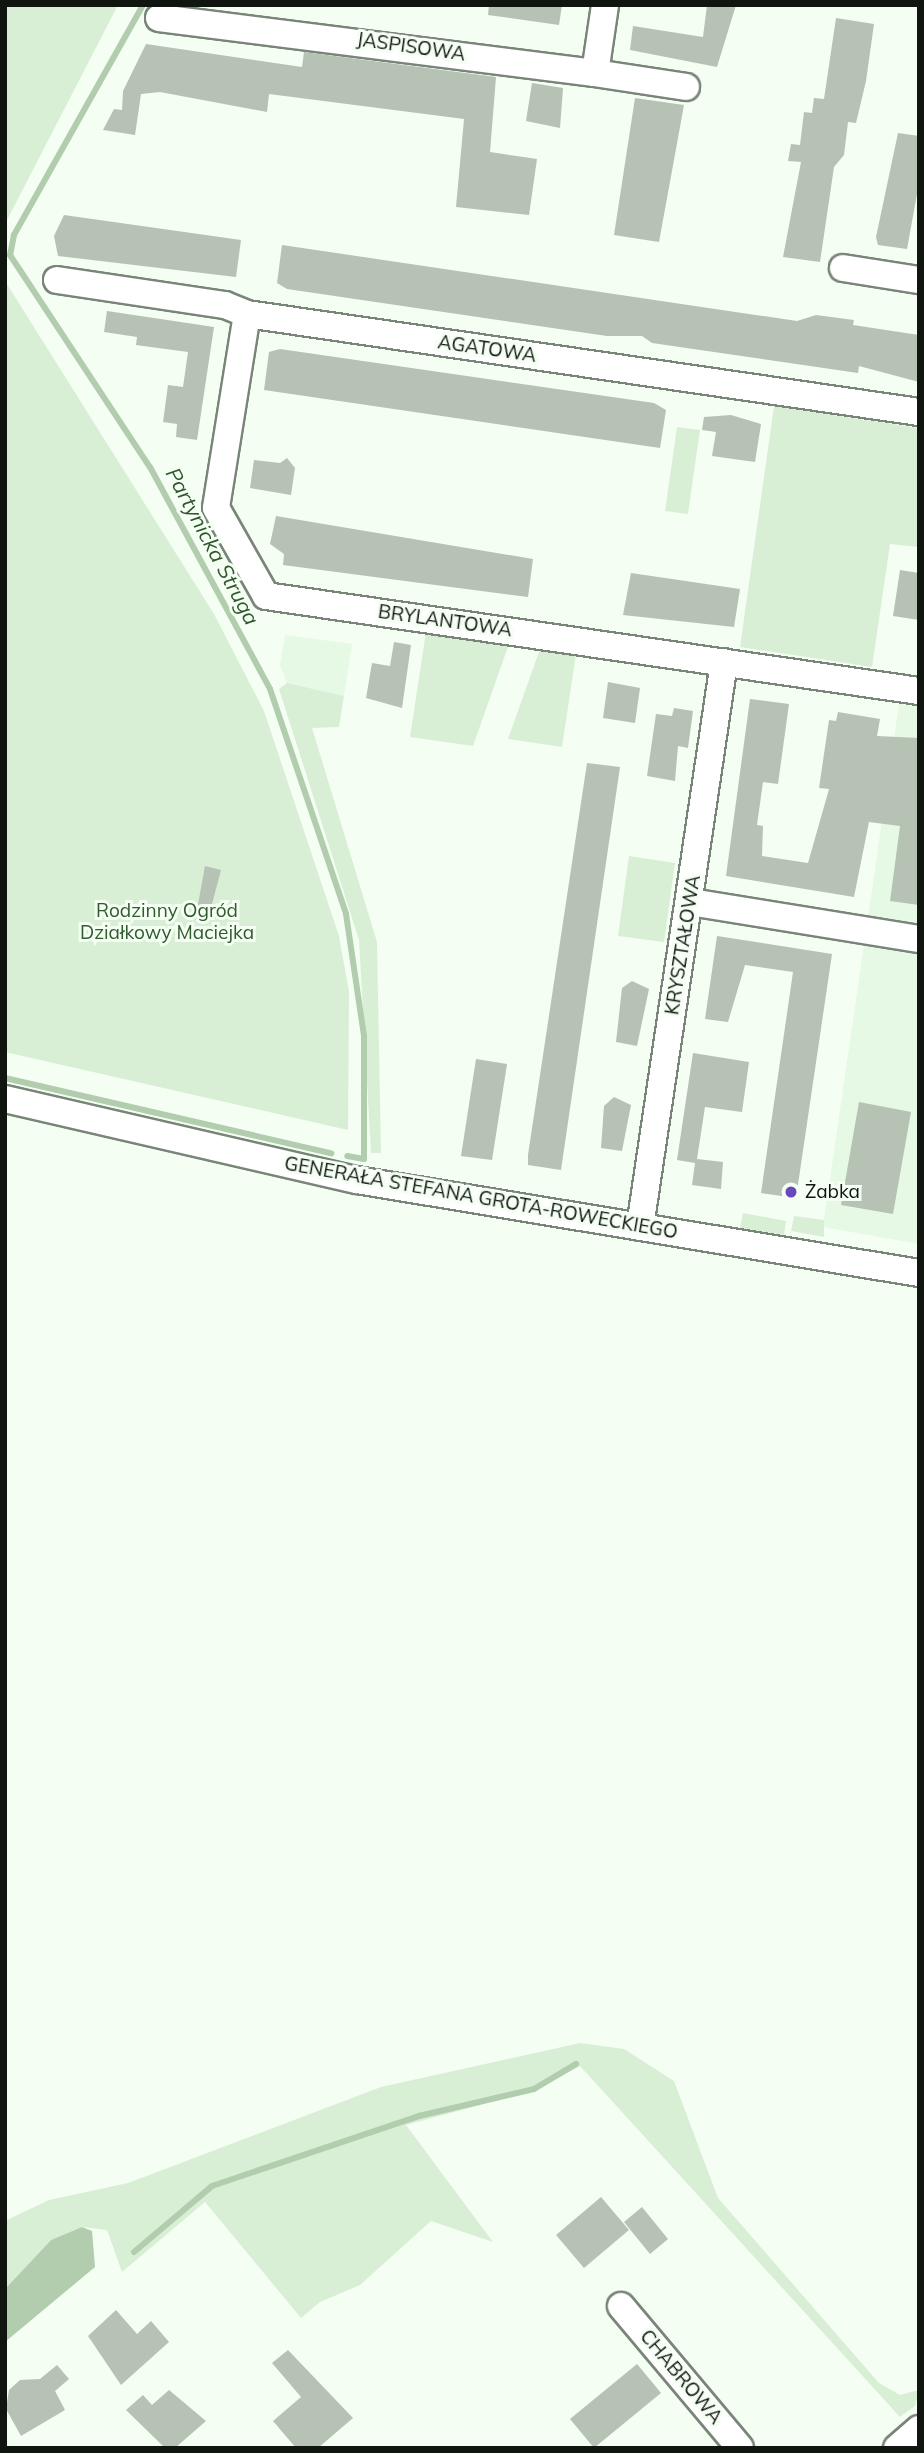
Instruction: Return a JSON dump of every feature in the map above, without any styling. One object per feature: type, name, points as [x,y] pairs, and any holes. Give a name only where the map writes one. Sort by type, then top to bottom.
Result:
[{"type":"street","points":[[595,73],[605,5]]},
{"type":"street","name":"JASPISOWA","points":[[159,18],[264,33],[295,30],[686,87]]},
{"type":"street","points":[[843,268],[919,280]]},
{"type":"street","name":"AGATOWA","points":[[57,280],[225,305],[247,314],[919,412]]},
{"type":"street","name":"BRYLANTOWA","points":[[247,314],[216,508],[266,596],[919,691]]},
{"type":"street","name":"KRYSZTAŁOWA","points":[[640,1227],[724,662]]},
{"type":"street","points":[[690,902],[919,939]]},
{"type":"street","name":"GENERAŁA STEFANA GROTA-ROWECKIEGO","points":[[5,1099],[357,1180],[919,1273]]},
{"type":"street","name":"CHABROWA","points":[[621,2306],[740,2448]]},
{"type":"street","points":[[897,2448],[919,2429]]},
{"type":"shaded area","points":[[285,635],[352,644],[344,696],[287,683],[280,665]]},
{"type":"shaded area","points":[[899,704],[919,707],[919,1244],[823,1227]]},
{"type":"shaded area","points":[[82,2227],[92,2231],[95,2267],[5,2342],[5,2289],[51,2240]]},
{"type":"green space","points":[[5,5],[118,5],[5,224]]},
{"type":"green space","name":"Rodzinny Ogród Działkowy Maciejka","points":[[5,281],[214,614],[264,711],[339,936],[349,992],[348,1130],[5,1052]]},
{"type":"green space","points":[[774,406],[919,428],[919,547],[890,544],[872,667],[740,647]]},
{"type":"green space","points":[[677,427],[700,430],[688,514],[665,511]]},
{"type":"green space","points":[[426,632],[509,644],[473,746],[410,737]]},
{"type":"green space","points":[[540,649],[576,654],[562,747],[508,739]]},
{"type":"green space","points":[[287,683],[344,696],[339,727],[312,728],[377,942],[381,1153],[371,1153],[359,940],[279,689]]},
{"type":"green space","points":[[629,856],[675,863],[664,942],[618,936]]},
{"type":"green space","points":[[743,1213],[786,1221],[784,1235],[740,1228]]},
{"type":"green space","points":[[794,1216],[824,1220],[824,1237],[791,1231]]},
{"type":"green space","points":[[580,2043],[624,2049],[674,2081],[718,2198],[879,2383],[900,2395],[919,2390],[915,2406],[900,2417],[580,2066],[536,2090],[406,2125],[493,2242],[431,2221],[360,2285],[320,2302],[301,2318],[205,2202],[122,2272],[107,2230],[82,2227],[51,2240],[5,2289],[5,2221],[49,2200],[128,2183],[381,2087]]},
{"type":"building","points":[[489,5],[562,5],[559,25],[488,15]]},
{"type":"building","points":[[707,5],[736,5],[717,67],[630,50],[633,26],[703,37]]},
{"type":"building","points":[[836,18],[874,24],[866,81],[856,123],[848,122],[844,155],[834,167],[820,262],[783,257],[801,162],[788,161],[791,144],[800,145],[804,112],[812,113],[814,98],[824,99]]},
{"type":"building","points":[[146,44],[302,67],[304,52],[496,77],[490,152],[537,159],[529,215],[456,207],[464,119],[269,94],[267,112],[160,92],[141,94],[135,135],[103,130],[114,109],[122,110],[123,91]]},
{"type":"building","points":[[532,83],[563,88],[560,128],[526,121]]},
{"type":"building","points":[[635,98],[684,105],[659,242],[614,235]]},
{"type":"building","points":[[898,133],[919,136],[919,183],[907,249],[878,245],[876,237]]},
{"type":"building","points":[[64,215],[241,240],[236,277],[58,256],[54,236]]},
{"type":"building","points":[[282,245],[797,321],[816,315],[854,320],[853,325],[919,335],[919,382],[859,366],[858,373],[652,343],[642,336],[607,336],[287,289],[277,283]]},
{"type":"building","points":[[107,311],[214,327],[197,440],[176,437],[177,424],[163,422],[168,385],[183,387],[188,352],[136,345],[137,337],[104,332]]},
{"type":"building","points":[[280,349],[654,403],[666,410],[660,448],[264,390],[269,352]]},
{"type":"building","points":[[731,415],[761,424],[755,462],[712,456],[716,432],[702,430],[704,417]]},
{"type":"building","points":[[287,458],[295,468],[291,495],[250,488],[254,460],[280,463]]},
{"type":"building","points":[[276,516],[533,559],[528,597],[283,565],[284,554],[270,544]]},
{"type":"building","points":[[900,570],[919,573],[919,620],[893,616]]},
{"type":"building","points":[[631,573],[740,589],[734,627],[623,615]]},
{"type":"building","points":[[394,642],[411,645],[402,708],[366,698],[372,663],[390,666]]},
{"type":"building","points":[[608,682],[640,688],[635,723],[603,718]]},
{"type":"building","points":[[750,699],[789,704],[778,784],[763,782],[757,825],[763,826],[762,856],[808,863],[829,789],[819,788],[829,720],[836,721],[838,712],[880,719],[877,736],[919,738],[919,905],[890,901],[900,826],[869,822],[854,897],[726,876]]},
{"type":"building","points":[[674,708],[693,711],[688,748],[678,746],[675,781],[647,776],[656,714],[672,716]]},
{"type":"building","points":[[587,763],[620,767],[561,1170],[528,1165],[528,1155]]},
{"type":"building","points":[[205,866],[221,870],[207,923],[195,921]]},
{"type":"building","points":[[717,936],[832,954],[796,1198],[761,1193],[793,972],[745,965],[728,1022],[705,1019]]},
{"type":"building","points":[[632,981],[649,989],[637,1046],[616,1042],[622,988]]},
{"type":"building","points":[[693,1053],[749,1062],[742,1112],[705,1107],[697,1159],[723,1162],[721,1189],[692,1185],[695,1163],[677,1160]]},
{"type":"building","points":[[476,1059],[507,1064],[492,1160],[461,1156]]},
{"type":"building","points":[[614,1097],[631,1105],[622,1151],[601,1148],[604,1106]]},
{"type":"building","points":[[859,1102],[911,1112],[893,1214],[841,1205]]},
{"type":"building","points":[[601,2197],[629,2230],[584,2268],[556,2235]]},
{"type":"building","points":[[642,2207],[668,2239],[650,2254],[624,2222]]},
{"type":"building","points":[[116,2310],[137,2334],[151,2321],[169,2342],[121,2385],[88,2336]]},
{"type":"building","points":[[288,2350],[353,2418],[318,2448],[296,2448],[273,2421],[301,2397],[272,2363]]},
{"type":"building","points":[[637,2364],[661,2393],[594,2448],[570,2419]]},
{"type":"building","points":[[57,2365],[69,2379],[55,2391],[65,2410],[21,2436],[6,2409],[9,2390],[20,2380],[40,2379]]},
{"type":"building","points":[[169,2390],[206,2421],[175,2448],[165,2448],[126,2410],[143,2395],[152,2405]]},
{"type":"waterway","name":"Partynicka Struga","points":[[143,5],[14,235],[10,255],[150,467],[270,689],[346,914],[364,1036],[364,1159],[347,1156]]},
{"type":"waterway","points":[[5,1078],[331,1153]]},
{"type":"waterway","points":[[134,2252],[212,2186],[419,2116],[534,2089],[576,2064]]},
{"type":"place","name":"Żabka","points":[[791,1192]]}]
